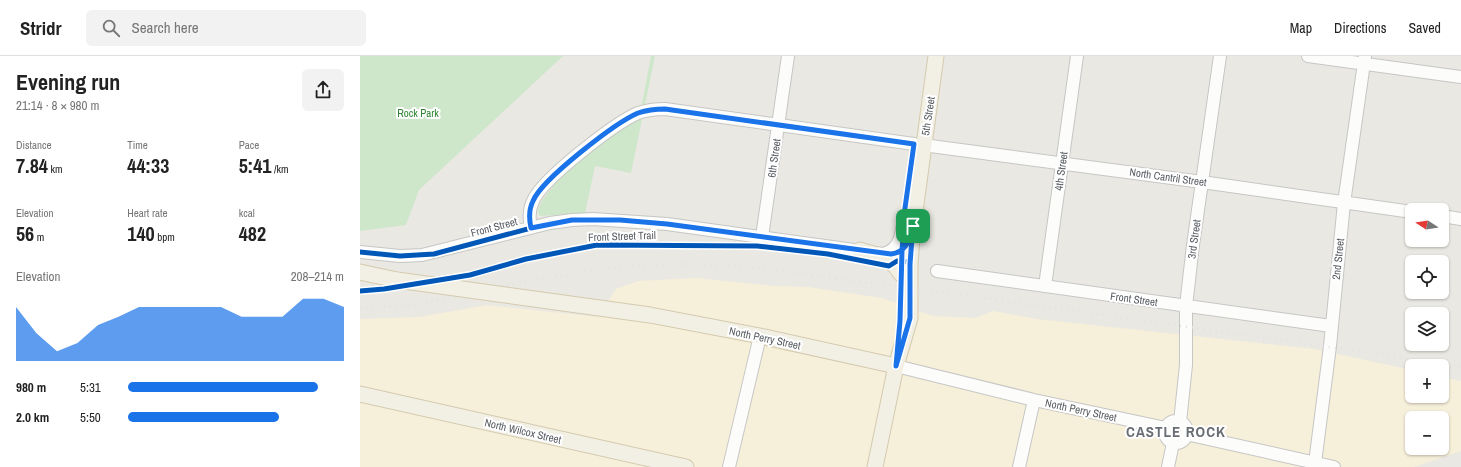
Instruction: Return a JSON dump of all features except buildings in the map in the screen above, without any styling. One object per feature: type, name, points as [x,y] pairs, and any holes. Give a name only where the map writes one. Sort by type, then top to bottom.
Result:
[{"type":"main road","name":"5th Street","points":[[896,366],[900,321],[902,251],[908,222],[919,144],[927,56]]},
{"type":"main road","name":"5th Street","points":[[919,144],[936,56]]},
{"type":"main road","name":"5th Street","points":[[875,467],[896,366],[910,318],[908,222]]},
{"type":"main road","points":[[860,250],[890,261],[896,266],[901,274]]},
{"type":"main road","name":"North Perry Street","points":[[360,272],[397,280],[650,315],[760,336],[896,366]]},
{"type":"main road","name":"North Wilcox Street","points":[[360,394],[686,467]]},
{"type":"street","name":"6th Street","points":[[762,237],[788,56]]},
{"type":"street","name":"4th Street","points":[[1045,286],[1077,56]]},
{"type":"street","name":"3rd Street","points":[[1180,422],[1186,365],[1186,306],[1220,56]]},
{"type":"street","points":[[1308,56],[1365,60],[1461,77]]},
{"type":"street","name":"2nd Street","points":[[1310,464],[1330,346],[1344,203],[1365,60]]},
{"type":"street","name":"North Cantril Street","points":[[531,228],[531,206],[537,194],[586,148],[616,126],[638,113],[648,110],[665,109],[1405,211]]},
{"type":"street","points":[[1449,217],[1461,219]]},
{"type":"street","name":"Front Street","points":[[360,253],[400,256],[434,254],[531,228],[564,221],[604,219],[667,224],[883,254],[902,251]]},
{"type":"street","points":[[883,254],[891,251],[908,222]]},
{"type":"street","name":"Front Street","points":[[937,271],[1331,326]]},
{"type":"street","points":[[729,467],[760,336]]},
{"type":"street","name":"North Perry Street","points":[[896,366],[1034,400],[1166,428]]},
{"type":"street","points":[[1019,467],[1034,400]]},
{"type":"street","points":[[1172,422],[1180,422],[1185,427],[1186,434],[1183,440],[1173,443],[1166,436],[1166,428],[1172,422]]},
{"type":"street","points":[[1186,434],[1310,464],[1334,467]]},
{"type":"street","points":[[1168,467],[1173,443]]},
{"type":"shaded area","points":[[696,278],[774,286],[808,287],[882,298],[933,316],[976,318],[993,311],[1037,319],[1314,349],[1405,368],[1405,403],[1449,403],[1449,378],[1461,381],[1461,451],[1414,467],[360,467],[360,319],[420,317],[487,305],[598,317],[616,289],[638,281]]},
{"type":"green space","name":"Rock Park","points":[[360,56],[563,56],[419,190],[406,225],[360,231]]},
{"type":"green space","points":[[651,56],[655,56],[631,173],[595,166],[585,213],[540,216],[538,213],[540,205],[556,183],[568,171],[612,134],[639,119]]},
{"type":"railway","points":[[360,309],[418,304],[538,279],[624,266],[682,264],[741,266],[999,300],[1461,366]]},
{"type":"cycle path","name":"Front Street Trail","points":[[360,252],[400,256],[434,254],[550,223],[584,219],[645,222],[891,254],[904,248],[913,226]]},
{"type":"cycle path","name":"Front Street Trail","points":[[360,291],[384,289],[470,275],[526,259],[597,245],[757,246],[828,254],[889,266],[897,261],[910,262]]},
{"type":"district","name":"CASTLE ROCK","points":[[1176,432]]},
{"type":"route","points":[[913,226],[908,243],[902,251],[891,254],[883,254],[667,224],[604,219],[584,219],[550,223],[531,228],[530,221],[533,201],[544,186],[586,148],[616,126],[632,116],[648,110],[665,109],[914,144],[905,208],[902,251],[901,262],[900,321],[896,351],[896,366],[908,331],[910,318],[910,264],[913,226]]}]
